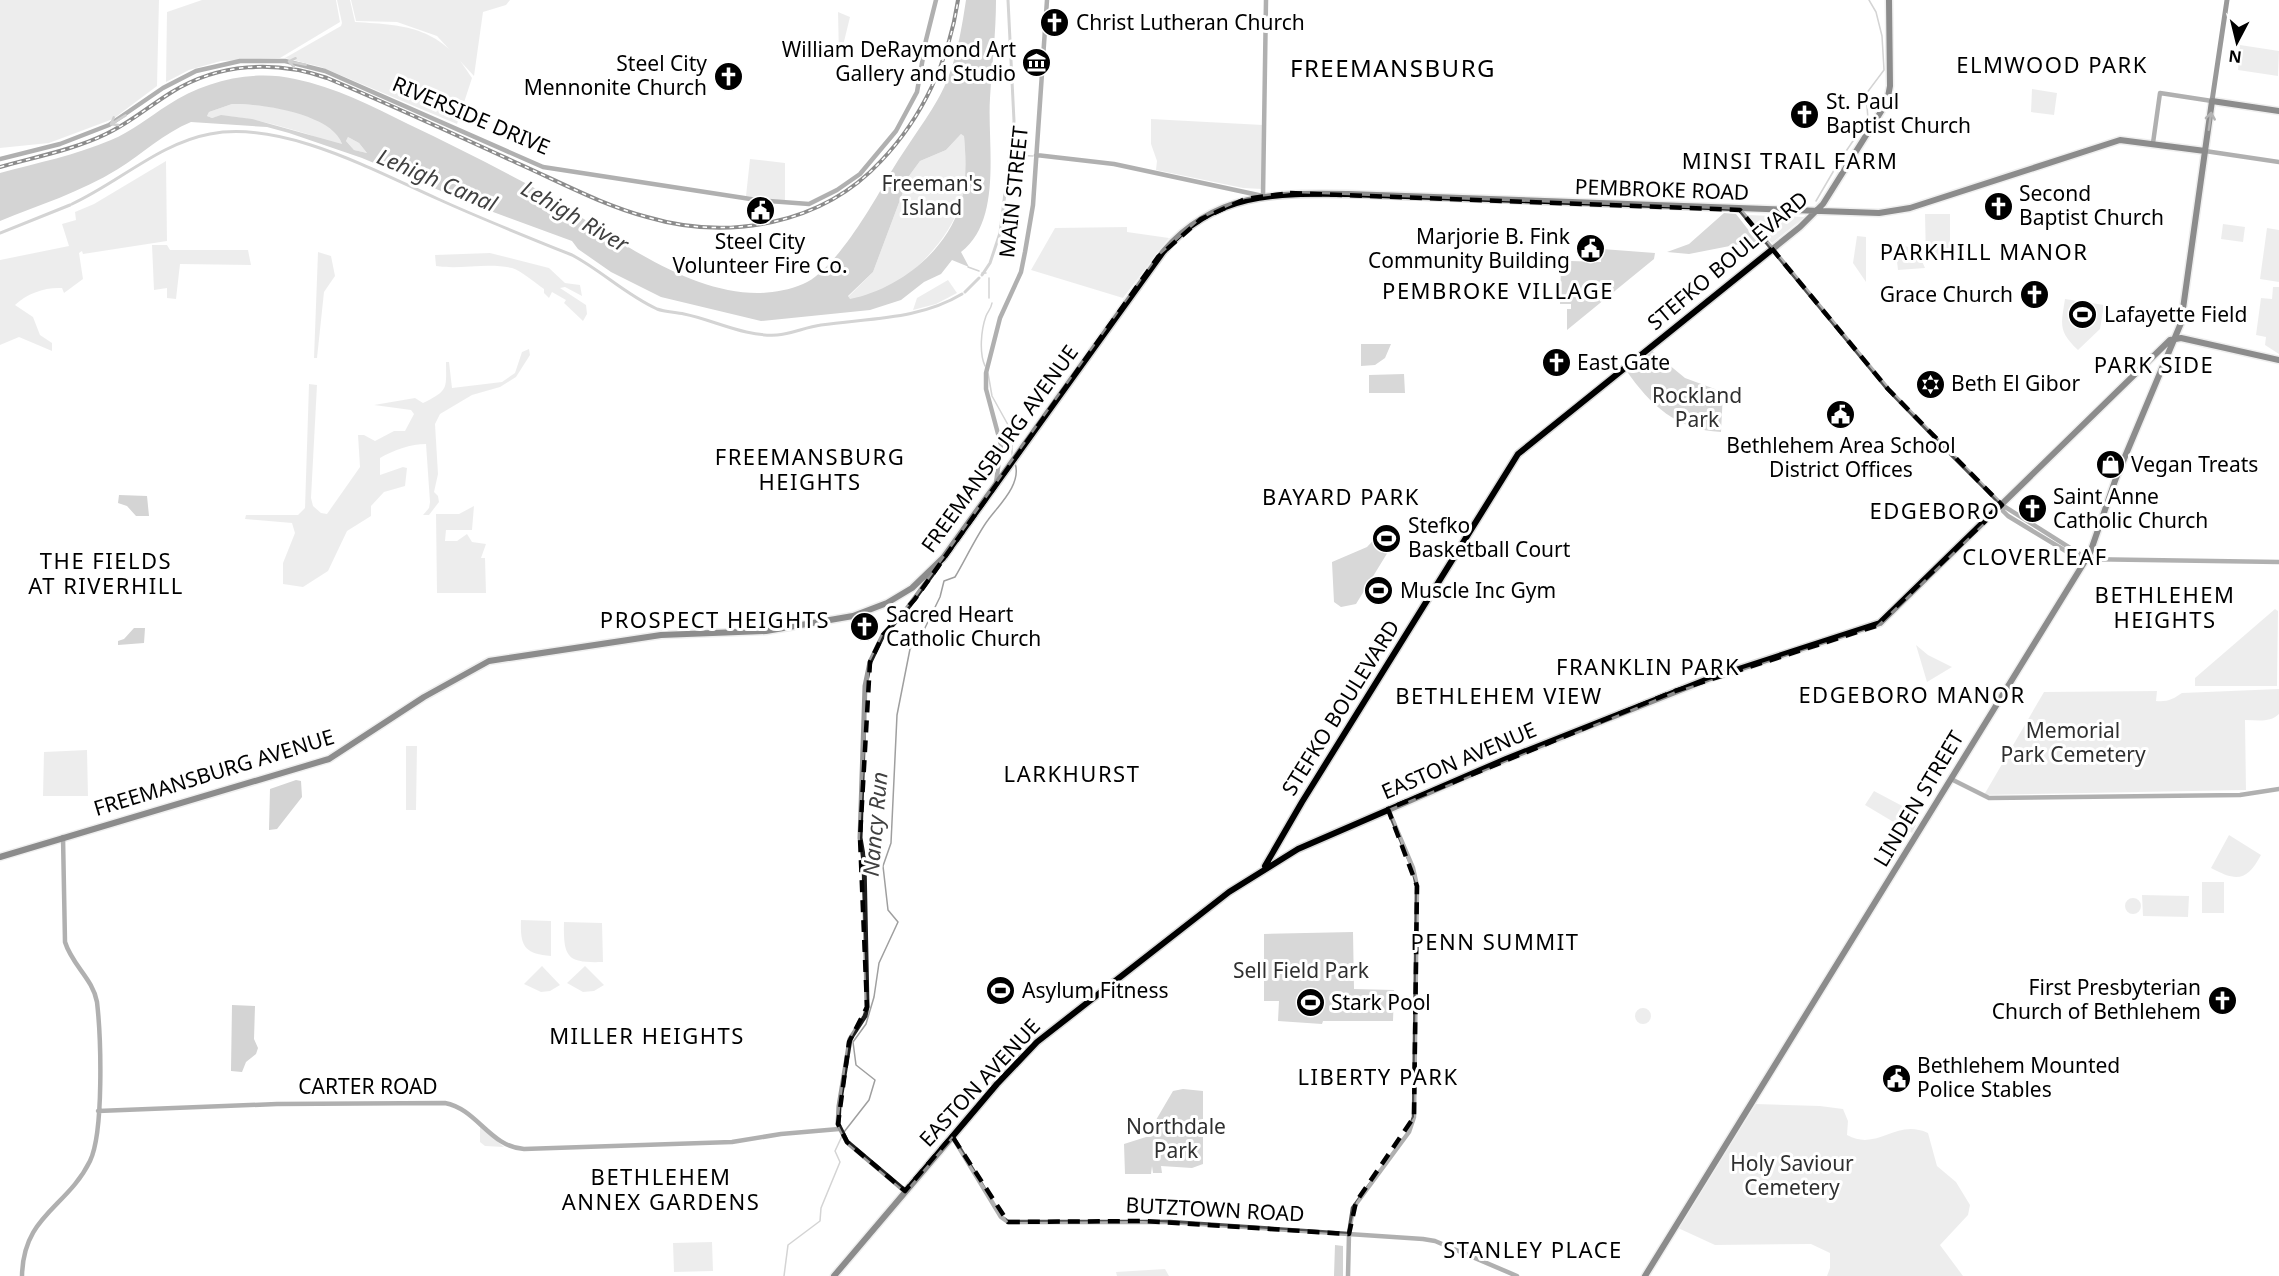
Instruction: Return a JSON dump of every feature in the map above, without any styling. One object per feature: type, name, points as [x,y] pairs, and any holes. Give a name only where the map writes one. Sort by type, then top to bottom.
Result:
[{"type":"main road","name":"STEFKO BOULEVARD","points":[[1264,869],[1263,864],[1518,454],[1816,213],[1886,104],[1890,86],[1889,0]]},
{"type":"main road","name":"LINDEN STREET","points":[[1645,1276],[2086,558],[2099,530],[2116,478],[2181,321],[2227,0]]},
{"type":"main road","points":[[2212,101],[2279,111]]},
{"type":"main road","name":"PEMBROKE ROAD","points":[[1263,196],[1362,194],[1873,214],[1900,210],[2120,140],[2153,143]]},
{"type":"main road","points":[[2153,143],[2205,151]]},
{"type":"main road","name":"FREEMANSBURG AVENUE","points":[[0,857],[63,836],[329,759],[424,697],[489,661],[661,635],[766,632],[851,617],[887,603],[912,588],[943,558],[1168,246],[1191,226],[1220,208],[1263,196]]},
{"type":"main road","name":"EASTON AVENUE","points":[[834,1276],[1006,1073],[1049,1031],[1164,945],[1224,896],[1264,869],[1308,844],[1388,809],[1675,691],[1876,626],[1892,614],[2167,341],[2181,321]]},
{"type":"main road","points":[[2167,341],[2175,339],[2279,360]]},
{"type":"main road","points":[[905,1191],[840,1133],[838,1111],[849,1042],[865,1016],[867,1007],[864,861],[860,838],[867,676],[880,639],[906,610],[943,558]]},
{"type":"main road","name":"STEFKO BOULEVARD","points":[[1264,869],[1285,831]]},
{"type":"main road","points":[[1281,841],[1289,848],[1308,844]]},
{"type":"street","name":"RIVERSIDE DRIVE","points":[[0,159],[88,135],[117,121],[163,88],[187,75],[233,62],[296,63],[352,82],[543,167],[751,199],[809,204],[837,190],[860,174],[896,131],[917,92],[926,39],[936,0]]},
{"type":"street","name":"MAIN STREET","points":[[995,486],[1001,449],[986,389],[986,373],[1000,318],[1023,265],[1033,205],[1047,0]]},
{"type":"street","points":[[1036,155],[1114,164],[1263,196],[1266,0]]},
{"type":"street","points":[[2153,143],[2160,93],[2212,101]]},
{"type":"street","points":[[2205,151],[2279,162]]},
{"type":"street","points":[[1740,210],[1888,389],[2002,506],[2086,558],[2279,562]]},
{"type":"street","points":[[1951,779],[1989,798],[2240,795],[2279,789]]},
{"type":"street","points":[[1348,1276],[1351,1214],[1356,1202],[1409,1132],[1414,1117],[1417,886],[1413,868],[1388,809]]},
{"type":"street","points":[[22,1276],[23,1256],[33,1230],[80,1176],[91,1159],[98,1136],[97,1000],[91,984],[71,956],[65,942],[63,836]]},
{"type":"street","name":"CARTER ROAD","points":[[98,1111],[274,1104],[445,1103],[465,1111],[502,1143],[522,1149],[732,1142],[781,1134],[840,1133]]},
{"type":"street","name":"BUTZTOWN ROAD","points":[[952,1136],[1001,1217],[1008,1222],[1161,1222],[1436,1241],[1517,1276]]},
{"type":"highlighted area","points":[[1290,193],[1740,210],[1888,389],[2002,505],[1876,626],[1675,691],[1388,809],[1417,886],[1414,1117],[1356,1202],[1349,1234],[1143,1221],[1008,1222],[952,1136],[905,1191],[847,1142],[838,1124],[849,1042],[867,1007],[860,838],[870,662],[883,635],[915,599],[1158,257],[1201,219],[1245,199]]},
{"type":"green space","points":[[0,0],[159,0],[157,86],[113,119],[49,143],[0,148]]},
{"type":"green space","points":[[202,0],[336,0],[340,22],[280,58],[221,61],[189,70],[166,82],[167,12]]},
{"type":"green space","points":[[337,0],[350,0],[355,22],[392,25],[422,32],[436,39],[461,61],[472,78],[457,124],[321,67],[285,58],[341,26]]},
{"type":"green space","points":[[351,0],[510,0],[506,5],[483,12],[474,76],[437,36],[397,22],[356,21]]},
{"type":"green space","points":[[838,12],[850,17],[840,58],[839,57]]},
{"type":"green space","points":[[2240,45],[2279,51],[2278,76],[2238,70]]},
{"type":"green space","name":"ELMWOOD PARK","points":[[2032,89],[2057,93],[2054,115],[2031,112]]},
{"type":"green space","points":[[232,104],[260,105],[311,117],[336,133],[342,144],[339,146],[295,130],[255,120],[207,116],[209,112]]},
{"type":"green space","points":[[1151,119],[1263,125],[1262,189],[1243,188],[1156,170],[1157,161],[1151,144]]},
{"type":"green space","name":"Freeman's Island","points":[[961,134],[964,135],[965,152],[964,187],[960,204],[949,229],[930,254],[908,275],[881,291],[850,300],[848,297],[873,272],[909,176],[920,161],[946,150]]},
{"type":"green space","points":[[348,137],[359,143],[367,153],[354,150],[346,141]]},
{"type":"green space","points":[[750,159],[785,163],[785,201],[746,196]]},
{"type":"green space","points":[[166,161],[167,241],[83,254],[82,251],[79,253],[83,279],[64,293],[62,288],[43,290],[25,297],[15,305],[33,317],[40,335],[52,343],[52,351],[19,337],[0,345],[0,260],[69,246],[62,224],[76,220],[75,212],[94,204]]},
{"type":"green space","points":[[1724,213],[1736,214],[1757,241],[1745,250],[1740,244],[1689,254],[1667,252],[1689,244]]},
{"type":"green space","points":[[1925,214],[1950,214],[1950,260],[1926,260]]},
{"type":"green space","points":[[1747,215],[1805,217],[1772,243]]},
{"type":"green space","points":[[2223,224],[2245,227],[2243,242],[2221,239]]},
{"type":"green space","points":[[1127,227],[1127,232],[1169,238],[1123,298],[1031,270],[1055,228]]},
{"type":"green space","points":[[2267,228],[2279,230],[2279,282],[2260,279]]},
{"type":"green space","points":[[1857,236],[1866,237],[1866,282],[1853,263]]},
{"type":"green space","points":[[152,245],[167,245],[170,250],[248,250],[251,265],[180,264],[176,299],[167,298],[167,288],[154,290]]},
{"type":"green space","points":[[1895,245],[1911,248],[1925,268],[1898,270]]},
{"type":"green space","points":[[1602,249],[1655,253],[1654,259],[1567,330],[1567,309],[1571,309],[1571,304],[1560,304],[1561,264],[1571,264],[1571,261],[1601,262]]},
{"type":"green space","points":[[318,252],[331,256],[335,276],[324,292],[317,358],[314,358]]},
{"type":"green space","points":[[490,253],[549,268],[565,283],[580,285],[582,296],[565,287],[560,288],[586,305],[587,314],[583,321],[564,303],[566,300],[552,292],[549,298],[544,293],[544,289],[512,268],[436,266],[435,255]]},
{"type":"green space","points":[[948,280],[957,293],[936,304],[913,310],[917,298]]},
{"type":"green space","points":[[2273,287],[2279,287],[2279,354],[2265,345],[2266,337],[2256,335],[2261,298],[2272,299]]},
{"type":"green space","name":"Lafayette Field","points":[[2065,299],[2104,305],[2100,329],[2078,350],[2067,338],[2062,327]]},
{"type":"green space","points":[[1361,344],[1391,344],[1385,358],[1375,365],[1361,366]]},
{"type":"green space","points":[[529,349],[530,355],[516,377],[500,387],[472,395],[440,414],[435,424],[438,474],[434,492],[439,502],[429,515],[423,515],[429,508],[430,502],[426,444],[409,446],[391,452],[380,458],[380,475],[403,467],[407,468],[405,486],[384,492],[371,506],[371,516],[347,531],[328,571],[303,587],[283,584],[283,563],[295,533],[292,523],[245,519],[246,515],[298,515],[305,508],[309,384],[317,385],[311,498],[313,506],[321,513],[327,514],[360,467],[358,435],[364,435],[375,441],[394,431],[405,431],[414,414],[411,410],[374,405],[415,398],[423,403],[438,395],[446,383],[446,362],[449,362],[452,388],[502,382],[515,373],[522,352]]},
{"type":"green space","name":"Rockland Park","points":[[1651,350],[1685,378],[1723,392],[1721,432],[1705,430],[1678,421],[1655,404],[1635,383],[1626,370]]},
{"type":"green space","points":[[1404,374],[1405,393],[1369,393],[1369,375]]},
{"type":"green space","points":[[474,506],[472,530],[446,530],[445,541],[457,541],[467,534],[472,542],[486,544],[481,558],[485,558],[486,593],[437,593],[436,514],[459,514]]},
{"type":"green space","name":"BAYARD PARK","points":[[1386,527],[1399,534],[1356,604],[1341,607],[1334,602],[1332,562],[1367,547]]},
{"type":"green space","points":[[2275,609],[2278,611],[2277,686],[2195,686],[2195,678]]},
{"type":"green space","points":[[1916,645],[1928,655],[1952,667],[1927,682]]},
{"type":"green space","name":"Memorial Park Cemetery","points":[[2279,689],[2279,714],[2267,720],[2245,720],[2246,790],[1984,795],[2044,692],[2157,691],[2156,701],[2160,701],[2170,700],[2182,693]]},
{"type":"green space","points":[[406,746],[417,746],[416,810],[406,810]]},
{"type":"green space","points":[[87,750],[88,796],[43,796],[44,752]]},
{"type":"green space","points":[[1874,791],[1908,809],[1903,818],[1916,825],[1912,833],[1865,805]]},
{"type":"green space","points":[[2229,835],[2261,855],[2246,874],[2228,876],[2211,868]]},
{"type":"green space","points":[[2202,882],[2224,882],[2224,913],[2202,913]]},
{"type":"green space","points":[[2142,895],[2189,896],[2188,917],[2143,916]]},
{"type":"green space","points":[[2130,898],[2136,898],[2141,906],[2139,912],[2130,914],[2125,909],[2125,903]]},
{"type":"green space","points":[[521,920],[551,921],[551,956],[529,951],[521,936]]},
{"type":"green space","points":[[564,922],[602,923],[603,962],[575,960],[570,956],[565,944]]},
{"type":"green space","name":"Sell Field Park","points":[[1353,932],[1354,989],[1394,990],[1393,1021],[1323,1021],[1322,1024],[1278,1021],[1279,1001],[1264,1001],[1264,934]]},
{"type":"green space","points":[[542,966],[560,985],[550,991],[541,992],[524,984]]},
{"type":"green space","points":[[585,966],[604,985],[594,991],[583,992],[567,983]]},
{"type":"green space","points":[[1643,1008],[1651,1016],[1643,1024],[1635,1016]]},
{"type":"green space","name":"Northdale Park","points":[[1183,1089],[1203,1091],[1203,1164],[1192,1168],[1161,1166],[1162,1173],[1153,1173],[1152,1166],[1151,1174],[1125,1174],[1124,1144],[1146,1137],[1173,1091]]},
{"type":"green space","name":"Holy Saviour Cemetery","points":[[1756,1104],[1843,1109],[1848,1121],[1847,1135],[1858,1139],[1878,1138],[1906,1129],[1928,1133],[1937,1166],[1956,1182],[1970,1205],[1968,1215],[1940,1245],[1963,1276],[1827,1276],[1830,1268],[1830,1253],[1811,1244],[1715,1245],[1678,1228]]},
{"type":"green space","points":[[480,1127],[504,1147],[485,1146],[480,1142]]},
{"type":"green space","points":[[712,1242],[713,1271],[674,1272],[673,1243]]},
{"type":"green space","points":[[1165,1269],[1169,1276],[1117,1276],[1116,1272]]},
{"type":"water","name":"Lehigh River","points":[[966,0],[996,0],[990,98],[991,159],[988,201],[983,221],[974,238],[961,252],[969,267],[952,260],[941,274],[924,282],[901,300],[870,310],[761,321],[661,297],[611,272],[578,249],[572,241],[477,206],[362,158],[267,127],[191,122],[104,177],[0,221],[0,173],[111,140],[197,89],[229,79],[262,75],[279,76],[310,82],[339,92],[438,138],[527,184],[659,264],[695,280],[731,291],[768,293],[803,284],[815,277],[850,239],[944,88],[957,51]],"holes":[[[232,104],[294,112],[325,125],[336,134],[342,144],[252,119],[221,115],[212,118],[207,116],[209,112]],[[961,134],[964,136],[964,188],[960,205],[943,239],[917,267],[901,278],[885,287],[850,299],[848,296],[873,272],[909,176],[920,161],[946,150]],[[348,137],[359,143],[367,153],[354,150],[346,141]]]},
{"type":"water","points":[[119,495],[147,496],[149,516],[136,516],[127,506],[118,503]]},
{"type":"water","points":[[134,628],[145,628],[144,643],[118,645],[118,641],[124,639]]},
{"type":"water","points":[[296,780],[301,781],[302,797],[277,829],[269,830],[270,789]]},
{"type":"water","points":[[232,1005],[255,1006],[254,1039],[258,1048],[256,1054],[246,1062],[242,1072],[231,1071]]},
{"type":"water","points":[[1335,1245],[1343,1246],[1343,1276],[1334,1276]]},
{"type":"waterway","name":"Lehigh Canal","points":[[982,275],[990,263],[1000,233],[1014,121],[1008,0]]},
{"type":"waterway","points":[[1816,201],[1868,119],[1866,94],[1884,70],[1882,36],[1876,12],[1869,0]]},
{"type":"waterway","name":"Lehigh Canal","points":[[72,204],[156,155],[192,139],[210,134],[238,132],[267,134],[327,150],[471,214],[572,255],[657,309],[681,313],[741,331],[777,335],[821,325],[893,317],[929,309],[962,294]]},
{"type":"waterway","points":[[1010,155],[1033,156]]},
{"type":"waterway","name":"Lehigh Canal","points":[[0,233],[70,205]]},
{"type":"waterway","name":"Nancy Run","points":[[968,267],[979,271]]},
{"type":"waterway","name":"Lehigh Canal","points":[[965,292],[979,278]]},
{"type":"waterway","name":"Nancy Run","points":[[989,278],[989,298]]},
{"type":"waterway","name":"Nancy Run","points":[[985,366],[981,348],[982,335],[986,316],[992,303]]},
{"type":"waterway","name":"Nancy Run","points":[[988,373],[992,396],[1012,432],[1012,456]]},
{"type":"waterway","name":"Nancy Run","points":[[844,1132],[869,1100],[875,1080],[856,1065],[853,1042],[866,1024],[874,997],[879,963],[898,922],[888,910],[883,866],[891,843],[897,715],[910,649],[922,634],[940,597],[944,581],[955,577],[984,526],[1008,494],[1015,479],[1015,463]]},
{"type":"waterway","name":"Nancy Run","points":[[784,1276],[788,1245],[820,1221],[821,1208],[840,1162],[835,1151],[842,1136]]},
{"type":"railway","points":[[0,167],[93,140],[123,125],[190,82],[228,70],[267,67],[307,72],[327,78],[581,193],[630,212],[678,224],[709,227],[741,227],[772,222],[802,213],[831,200],[857,183],[896,144],[921,107],[941,66],[958,0]]},
{"type":"place","name":"Christ Lutheran Church","points":[[1055,23]]},
{"type":"place","name":"William DeRaymond Art Gallery and Studio","points":[[1037,62]]},
{"type":"place","name":"Steel City Mennonite Church","points":[[728,76]]},
{"type":"place","name":"St. Paul Baptist Church","points":[[1805,114]]},
{"type":"place","name":"Second Baptist Church","points":[[1998,206]]},
{"type":"place","name":"Steel City Volunteer Fire Co.","points":[[760,211]]},
{"type":"place","name":"Marjorie B. Fink Community Building","points":[[1591,249]]},
{"type":"place","name":"Grace Church","points":[[2034,295]]},
{"type":"place","name":"Lafayette Field","points":[[2083,315]]},
{"type":"place","name":"East Gate","points":[[1556,363]]},
{"type":"place","name":"Beth El Gibor","points":[[1930,384]]},
{"type":"place","name":"Bethlehem Area School District Offices","points":[[1841,415]]},
{"type":"place","name":"Vegan Treats","points":[[2110,465]]},
{"type":"place","name":"Saint Anne Catholic Church","points":[[2032,509]]},
{"type":"place","name":"Stefko Basketball Court","points":[[1387,538]]},
{"type":"place","name":"Muscle Inc Gym","points":[[1379,591]]},
{"type":"place","name":"Sacred Heart Catholic Church","points":[[865,627]]},
{"type":"place","name":"Asylum Fitness","points":[[1001,991]]},
{"type":"place","name":"First Presbyterian Church of Bethlehem","points":[[2222,1000]]},
{"type":"place","name":"Stark Pool","points":[[1310,1003]]},
{"type":"place","name":"Bethlehem Mounted Police Stables","points":[[1896,1078]]},
{"type":"district","name":"ELMWOOD PARK","points":[[2052,65]]},
{"type":"district","name":"FREEMANSBURG","points":[[1393,69]]},
{"type":"district","name":"MINSI TRAIL FARM","points":[[1790,161]]},
{"type":"district","name":"PARKHILL MANOR","points":[[1984,252]]},
{"type":"district","name":"PEMBROKE VILLAGE","points":[[1498,291]]},
{"type":"district","name":"PARK SIDE","points":[[2154,365]]},
{"type":"district","name":"FREEMANSBURG HEIGHTS","points":[[810,470]]},
{"type":"district","name":"BAYARD PARK","points":[[1341,497]]},
{"type":"district","name":"EDGEBORO","points":[[1935,511]]},
{"type":"district","name":"CLOVERLEAF","points":[[2035,557]]},
{"type":"district","name":"THE FIELDS AT RIVERHILL","points":[[106,574]]},
{"type":"district","name":"BETHLEHEM HEIGHTS","points":[[2165,608]]},
{"type":"district","name":"PROSPECT HEIGHTS","points":[[715,620]]},
{"type":"district","name":"FRANKLIN PARK","points":[[1648,667]]},
{"type":"district","name":"EDGEBORO MANOR","points":[[1912,695]]},
{"type":"district","name":"BETHLEHEM VIEW","points":[[1499,696]]},
{"type":"district","name":"LARKHURST","points":[[1072,774]]},
{"type":"district","name":"PENN SUMMIT","points":[[1495,942]]},
{"type":"district","name":"MILLER HEIGHTS","points":[[647,1036]]},
{"type":"district","name":"LIBERTY PARK","points":[[1378,1077]]},
{"type":"district","name":"BETHLEHEM ANNEX GARDENS","points":[[661,1190]]},
{"type":"district","name":"STANLEY PLACE","points":[[1533,1250]]}]
